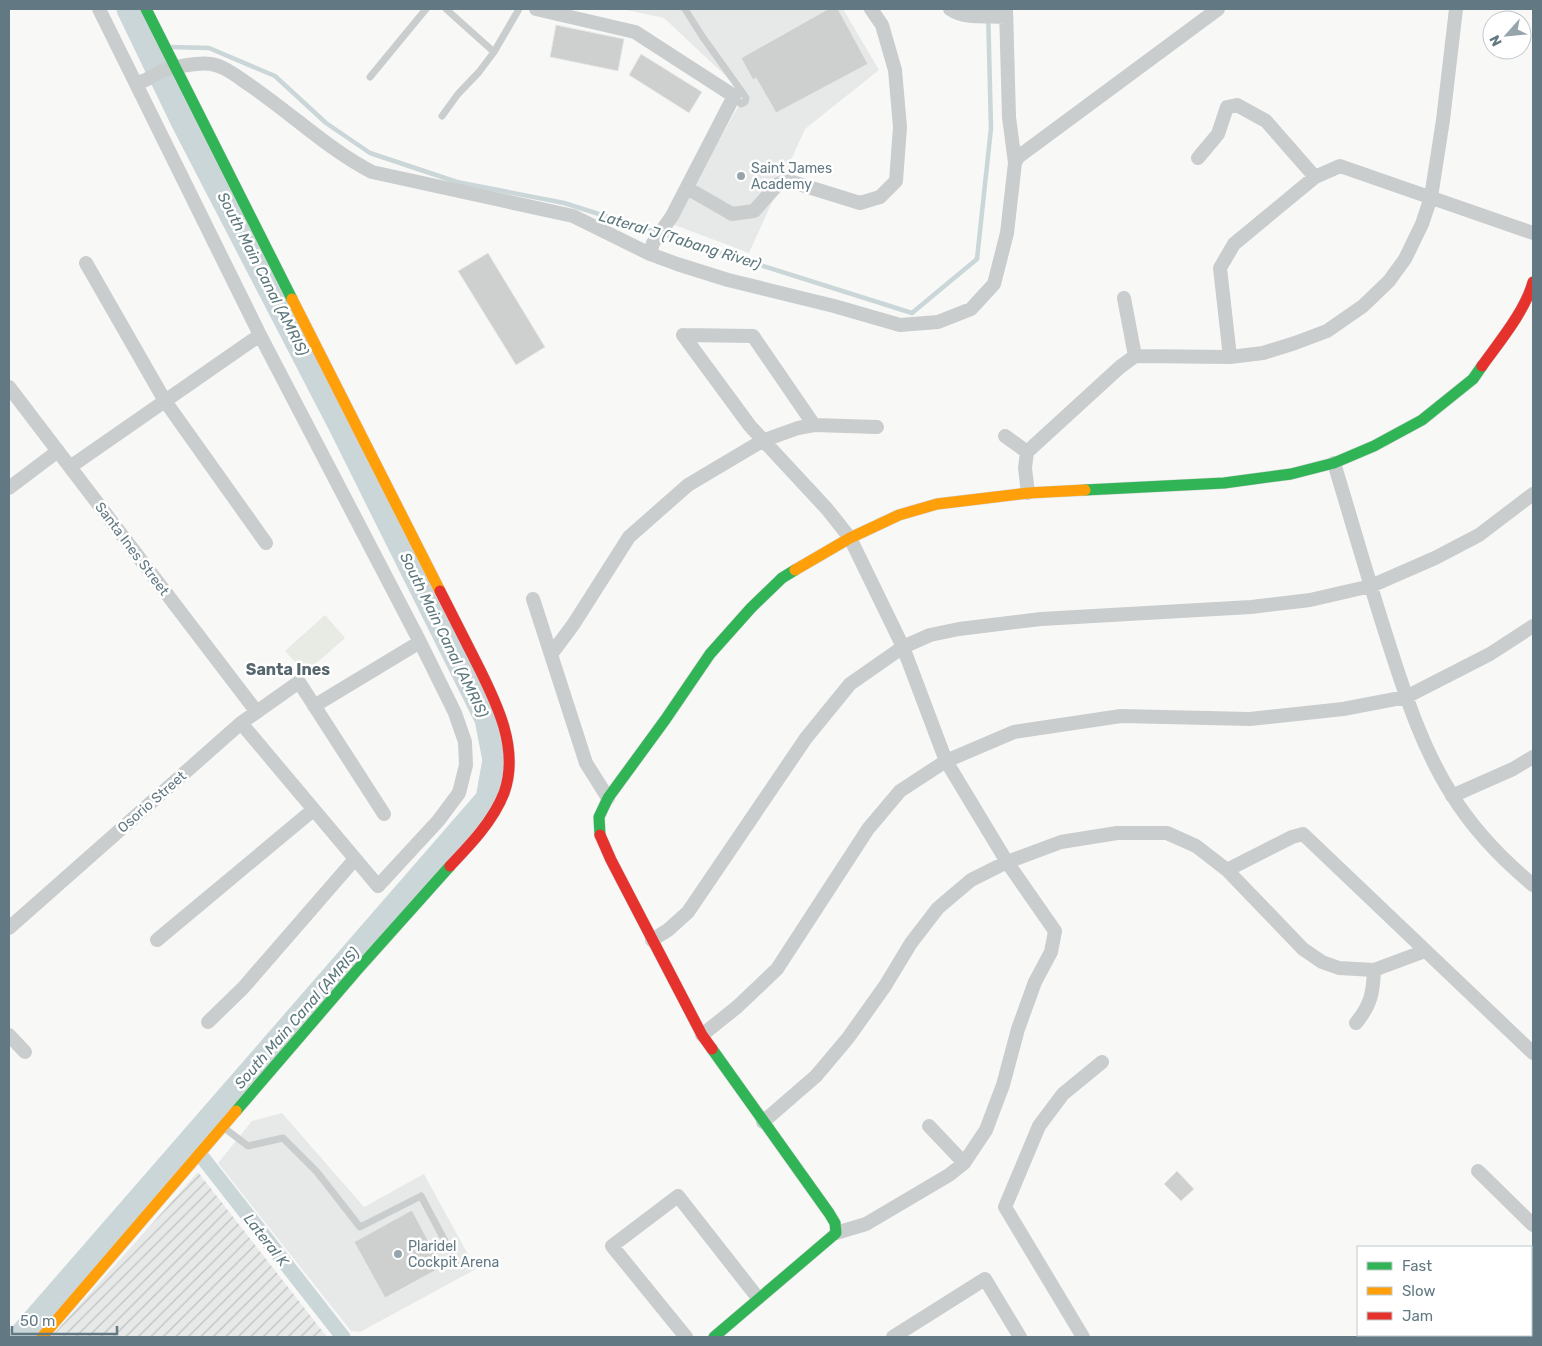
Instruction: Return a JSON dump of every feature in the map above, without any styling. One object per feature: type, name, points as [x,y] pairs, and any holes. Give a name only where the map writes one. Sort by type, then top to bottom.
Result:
[{"type":"street","points":[[99,9],[138,82],[260,335],[455,713],[465,742],[466,765],[459,793],[438,821],[378,886],[241,723]]},
{"type":"street","points":[[42,1337],[352,976],[481,832],[497,807],[508,780],[508,746],[501,717],[483,676],[169,65],[161,40],[146,9]]},
{"type":"street","points":[[536,9],[635,32],[734,96],[672,216],[652,248]]},
{"type":"street","points":[[687,188],[732,214],[754,211],[778,184],[789,181],[860,204],[880,198],[896,182],[900,127],[895,70],[882,25],[870,9]]},
{"type":"street","points":[[138,82],[169,65],[211,64],[229,72],[264,95],[351,161],[372,172],[573,216],[652,248],[677,264],[728,280],[834,306],[900,325],[938,322],[971,309],[994,284],[1007,233],[1015,163],[1009,116],[1003,14],[977,17],[961,14],[950,9]]},
{"type":"street","points":[[1015,163],[1018,157],[1218,9]]},
{"type":"street","points":[[1028,493],[1025,468],[1027,452],[1120,367],[1135,356],[1230,357],[1263,353],[1295,344],[1328,331],[1363,306],[1389,281],[1405,259],[1422,224],[1431,197],[1456,9]]},
{"type":"street","points":[[1198,158],[1218,134],[1227,106],[1237,105],[1266,121],[1315,177]]},
{"type":"street","points":[[1230,357],[1220,268],[1234,244],[1315,177],[1340,166],[1533,233]]},
{"type":"street","points":[[86,263],[165,401],[266,543]]},
{"type":"street","points":[[836,1233],[835,1223],[829,1212],[702,1035],[610,860],[599,831],[599,817],[608,798],[710,654],[751,608],[782,578],[850,538],[899,515],[936,504],[1028,493],[1224,483],[1291,474],[1334,463],[1374,446],[1422,420],[1472,378],[1506,333],[1530,293],[1533,282]]},
{"type":"street","points":[[1124,298],[1135,356]]},
{"type":"street","points":[[714,1337],[836,1233],[866,1224],[941,1180],[964,1163],[986,1130],[1003,1085],[1018,1029],[1036,982],[1051,952],[1055,930],[1006,862],[946,761],[903,647],[850,538],[827,509],[762,440],[683,335],[757,332],[814,425]]},
{"type":"street","points":[[70,467],[260,335]]},
{"type":"street","name":"Santa Ines Street","points":[[9,387],[256,711]]},
{"type":"street","points":[[552,653],[573,625],[629,537],[688,485],[762,440],[798,428],[814,425],[877,427]]},
{"type":"street","points":[[1004,436],[1027,452]]},
{"type":"street","points":[[9,488],[58,451]]},
{"type":"street","points":[[1334,463],[1406,697],[1432,759],[1452,796],[1478,830],[1528,873],[1533,886]]},
{"type":"street","points":[[652,940],[668,930],[688,912],[806,738],[850,684],[903,647],[930,635],[1041,619],[1251,607],[1310,600],[1371,586],[1435,558],[1479,535],[1533,494]]},
{"type":"street","points":[[533,599],[586,763],[608,798]]},
{"type":"street","points":[[702,1035],[737,1007],[777,969],[868,829],[900,791],[946,761],[1014,732],[1121,716],[1250,719],[1343,709],[1406,697],[1490,654],[1533,626]]},
{"type":"street","points":[[384,814],[314,706],[420,642]]},
{"type":"street","name":"Osorio Street","points":[[9,928],[256,711],[299,682],[314,706]]},
{"type":"street","points":[[1452,796],[1513,769],[1533,757]]},
{"type":"street","points":[[157,940],[313,810]]},
{"type":"street","points":[[763,1122],[816,1076],[848,1038],[911,943],[938,908],[971,880],[1006,862],[1060,842],[1117,834],[1167,833],[1196,846],[1227,870],[1303,949],[1322,962],[1339,968],[1374,970],[1425,951]]},
{"type":"street","points":[[1227,870],[1292,837],[1303,834],[1533,1053]]},
{"type":"street","points":[[208,1022],[243,988],[355,859]]},
{"type":"street","points":[[1356,1023],[1365,1013],[1373,994],[1374,970]]},
{"type":"street","points":[[9,1035],[24,1052]]},
{"type":"street","points":[[1083,1337],[1005,1207],[1039,1126],[1063,1094],[1102,1062]]},
{"type":"street","points":[[929,1126],[964,1163]]},
{"type":"street","points":[[1478,1170],[1533,1225]]},
{"type":"street","points":[[686,1337],[612,1246],[678,1196],[758,1298]]},
{"type":"street","points":[[893,1337],[985,1279],[1020,1337]]},
{"type":"lane","points":[[370,77],[426,9]]},
{"type":"lane","points":[[446,9],[494,52]]},
{"type":"lane","points":[[442,116],[494,52],[518,9]]},
{"type":"lane","points":[[685,9],[746,98],[745,102],[741,104],[734,96]]},
{"type":"lane","points":[[222,1126],[248,1146],[283,1138],[316,1172],[360,1227],[421,1196],[456,1262]]},
{"type":"shaded area","name":"Saint James Academy","points":[[622,9],[843,9],[879,70],[805,129],[749,253],[672,224],[745,94],[664,18]]},
{"type":"shaded area","points":[[325,615],[345,638],[305,673],[285,651]]},
{"type":"shaded area","points":[[282,1113],[364,1207],[424,1174],[476,1269],[360,1332],[351,1331],[218,1163],[252,1121]]},
{"type":"shaded area","points":[[198,1172],[327,1337],[51,1337]]},
{"type":"building","points":[[828,9],[838,9],[868,64],[776,113],[756,78],[753,80],[741,58]]},
{"type":"building","points":[[556,25],[624,39],[618,71],[550,57]]},
{"type":"building","points":[[641,54],[702,92],[689,113],[629,75]]},
{"type":"building","points":[[488,253],[545,347],[516,365],[458,271]]},
{"type":"building","points":[[1177,1171],[1194,1189],[1181,1201],[1164,1184]]},
{"type":"building","name":"Plaridel Cockpit Arena","points":[[412,1210],[442,1267],[385,1298],[354,1242]]},
{"type":"waterway","name":"South Main Canal (AMRIS)","points":[[20,1337],[488,799],[495,760],[487,719],[342,428],[184,123],[129,9]]},
{"type":"waterway","name":"Lateral J (Tabang River)","points":[[171,47],[209,48],[275,76],[326,123],[370,153],[457,182],[564,203],[912,313],[977,259],[991,128],[988,9]]},
{"type":"waterway","name":"Lateral J (Tabang River)","points":[[147,47],[160,47]]},
{"type":"waterway","name":"Lateral K","points":[[189,1143],[199,1153],[343,1337]]},
{"type":"traffic: fast","points":[[146,9],[292,299]]},
{"type":"traffic: fast","points":[[1085,490],[1224,483],[1291,474],[1334,463],[1374,446],[1422,420],[1473,379],[1482,366]]},
{"type":"traffic: fast","points":[[600,835],[599,817],[608,798],[710,654],[751,608],[782,578],[795,570]]},
{"type":"traffic: fast","points":[[236,1111],[358,969],[450,866]]},
{"type":"traffic: fast","points":[[712,1049],[829,1213],[835,1223],[836,1233],[714,1337]]},
{"type":"traffic: slow","points":[[292,299],[440,591]]},
{"type":"traffic: slow","points":[[795,570],[850,538],[899,515],[937,504],[1028,493],[1085,490]]},
{"type":"traffic: slow","points":[[42,1337],[236,1111]]},
{"type":"traffic: jam","points":[[1482,366],[1518,315],[1533,282]]},
{"type":"traffic: jam","points":[[440,591],[481,671],[496,705],[507,740],[509,757],[504,793],[494,813],[481,832],[450,866]]},
{"type":"traffic: jam","points":[[600,835],[611,860],[702,1035],[712,1049]]},
{"type":"place","name":"Saint James Academy","points":[[741,176]]},
{"type":"place","name":"Plaridel Cockpit Arena","points":[[398,1254]]},
{"type":"district","name":"Santa Ines","points":[[288,669]]}]
